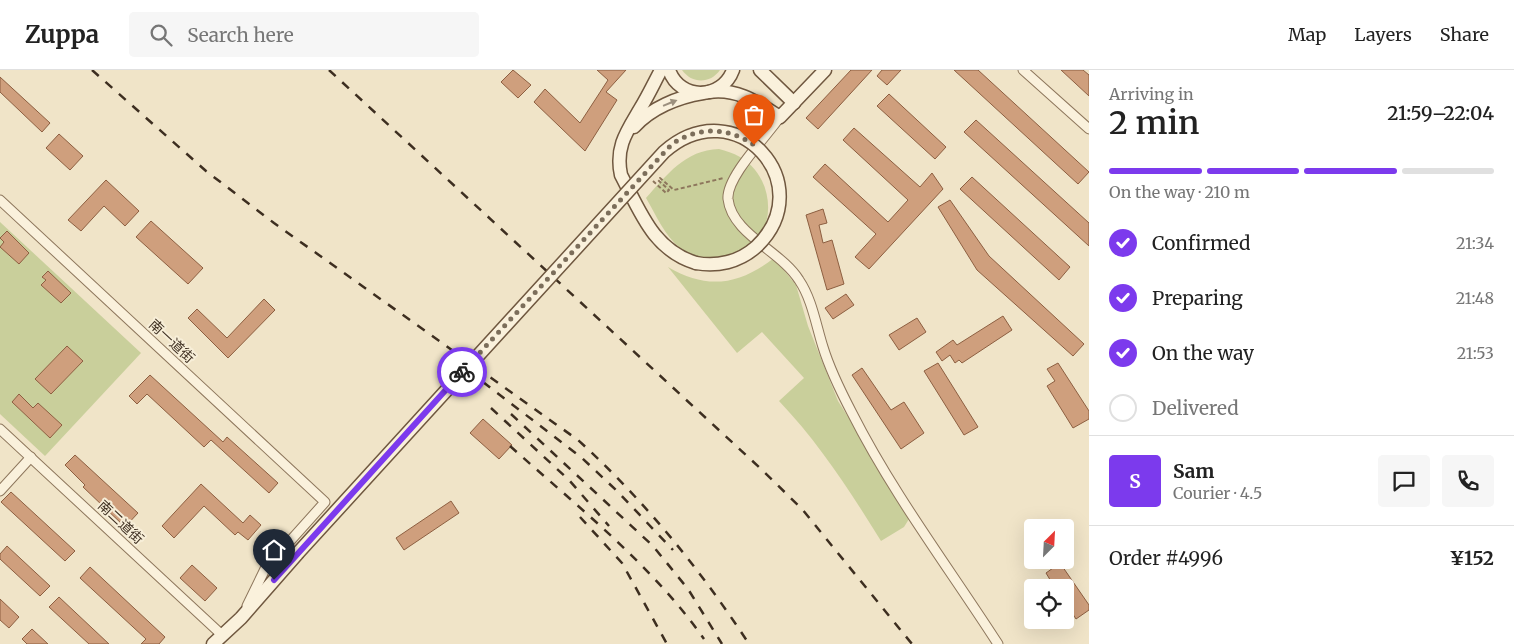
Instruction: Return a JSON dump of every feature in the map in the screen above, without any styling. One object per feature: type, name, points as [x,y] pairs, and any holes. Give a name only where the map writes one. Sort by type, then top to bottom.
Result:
[{"type":"main road","points":[[218,640],[241,618],[297,554],[664,152],[690,134],[710,130],[729,132],[754,145],[768,159],[776,178],[778,209],[767,235],[753,249],[725,263],[715,265],[696,263],[672,254],[651,231],[621,175],[619,166],[621,145],[627,127],[639,110],[661,70]]},
{"type":"main road","points":[[669,70],[674,80],[684,89],[706,93],[724,84],[733,70]]},
{"type":"main road","points":[[760,70],[794,103]]},
{"type":"main road","points":[[621,145],[635,126],[647,115],[677,100],[706,93],[726,92],[741,95],[780,118],[825,70]]},
{"type":"street","points":[[1023,70],[1089,129]]},
{"type":"street","points":[[780,118],[733,178],[728,191],[733,214],[742,227],[783,260],[799,278],[828,363],[863,434],[998,644]]},
{"type":"street","name":"南一道街","points":[[0,200],[325,502],[265,569],[241,618]]},
{"type":"street","name":"南二道街","points":[[0,429],[218,640]]},
{"type":"street","points":[[0,491],[31,457]]},
{"type":"path","points":[[650,179],[666,193],[669,190],[658,180],[660,178],[674,190],[724,178]]},
{"type":"green space","points":[[682,70],[720,70],[711,78],[696,80],[686,75]]},
{"type":"green space","points":[[719,149],[740,157],[751,165],[765,188],[768,214],[765,227],[759,238],[749,248],[738,254],[725,257],[702,257],[688,253],[670,238],[646,198],[669,173],[686,159],[707,150]]},
{"type":"green space","points":[[0,222],[141,353],[45,456],[0,414]]},
{"type":"green space","points":[[774,258],[796,285],[808,326],[838,401],[907,511],[909,519],[904,527],[881,541],[821,451],[779,401],[804,378],[762,332],[737,353],[668,267],[696,279],[722,281],[748,274]]},
{"type":"building","points":[[513,70],[531,85],[518,98],[501,82]]},
{"type":"building","points":[[597,70],[626,70],[606,92],[617,100],[585,151],[534,102],[545,89],[580,123],[608,80]]},
{"type":"building","points":[[851,70],[872,70],[818,129],[806,118]]},
{"type":"building","points":[[882,70],[901,70],[887,85],[877,76]]},
{"type":"building","points":[[954,70],[978,70],[1089,172],[1078,184]]},
{"type":"building","points":[[1061,70],[1083,70],[1089,75],[1089,96]]},
{"type":"building","points":[[0,77],[50,123],[42,132],[0,92]]},
{"type":"building","points":[[889,94],[946,147],[935,159],[877,106]]},
{"type":"building","points":[[976,120],[1089,223],[1089,246],[964,132]]},
{"type":"building","points":[[854,128],[920,187],[932,173],[943,189],[869,269],[855,257],[876,234],[813,177],[825,164],[888,222],[908,200],[843,140]]},
{"type":"building","points":[[59,134],[83,156],[70,170],[46,148]]},
{"type":"building","points":[[972,177],[1070,267],[1059,280],[960,189]]},
{"type":"building","points":[[106,180],[139,211],[125,226],[104,206],[81,231],[68,220]]},
{"type":"building","points":[[950,200],[989,256],[1084,344],[1073,356],[977,270],[938,207]]},
{"type":"building","points":[[823,209],[827,223],[819,225],[823,243],[832,240],[844,284],[827,290],[806,215]]},
{"type":"building","points":[[151,221],[203,268],[188,284],[136,237]]},
{"type":"building","points":[[7,231],[29,253],[19,264],[0,247],[4,242],[0,238]]},
{"type":"building","points":[[48,271],[71,293],[61,303],[41,285],[46,280],[42,277]]},
{"type":"building","points":[[846,294],[854,305],[833,319],[825,308]]},
{"type":"building","points":[[264,299],[275,310],[228,358],[188,318],[197,309],[227,338]]},
{"type":"building","points":[[1003,316],[1012,330],[962,363],[959,360],[955,363],[950,355],[942,361],[936,352],[953,340],[957,345]]},
{"type":"building","points":[[917,318],[926,332],[899,350],[889,335]]},
{"type":"building","points":[[67,346],[83,361],[51,394],[35,379]]},
{"type":"building","points":[[938,363],[978,427],[964,435],[924,371]]},
{"type":"building","points":[[1058,363],[1089,411],[1089,419],[1073,428],[1047,386],[1055,381],[1047,369]]},
{"type":"building","points":[[862,368],[891,410],[904,402],[924,433],[901,449],[852,375]]},
{"type":"building","points":[[150,375],[223,442],[227,437],[278,483],[269,493],[211,440],[204,447],[147,394],[137,404],[129,396]]},
{"type":"building","points":[[19,394],[33,408],[38,403],[62,425],[50,438],[12,402]]},
{"type":"building","points":[[483,419],[512,445],[499,459],[470,433]]},
{"type":"building","points":[[75,455],[138,513],[125,527],[83,487],[85,485],[65,465]]},
{"type":"building","points":[[201,484],[243,523],[250,515],[261,525],[248,540],[238,532],[235,535],[204,506],[174,538],[162,526]]},
{"type":"building","points":[[11,492],[75,551],[65,561],[1,502]]},
{"type":"building","points":[[451,501],[459,513],[404,550],[396,538]]},
{"type":"building","points":[[7,546],[50,586],[40,596],[0,559],[0,554]]},
{"type":"building","points":[[192,565],[217,588],[205,601],[180,578]]},
{"type":"building","points":[[90,567],[165,637],[159,644],[141,644],[146,639],[80,578]]},
{"type":"building","points":[[1052,569],[1064,569],[1071,579],[1050,579],[1046,573]]},
{"type":"building","points":[[1074,583],[1089,605],[1089,610],[1076,619],[1074,616]]},
{"type":"building","points":[[59,597],[109,644],[89,644],[49,607]]},
{"type":"building","points":[[0,599],[19,617],[9,628],[0,620]]},
{"type":"building","points":[[32,629],[48,644],[27,644],[22,639]]},
{"type":"railway","points":[[92,70],[206,171],[274,223],[578,440],[626,487],[670,536],[711,589],[749,644]]},
{"type":"railway","points":[[329,70],[802,509],[912,644]]},
{"type":"railway","points":[[483,382],[582,458],[617,491],[673,550]]},
{"type":"railway","points":[[491,408],[569,480],[609,526]]},
{"type":"railway","points":[[511,414],[653,546],[688,589],[722,644]]},
{"type":"railway","points":[[510,446],[588,514],[638,561],[684,612],[704,639]]},
{"type":"railway","points":[[580,517],[622,563],[667,644]]},
{"type":"way so far","points":[[462,372],[646,170],[672,144],[690,134],[701,131],[720,130],[738,135],[754,145]]},
{"type":"route","points":[[274,580],[462,372]]}]
